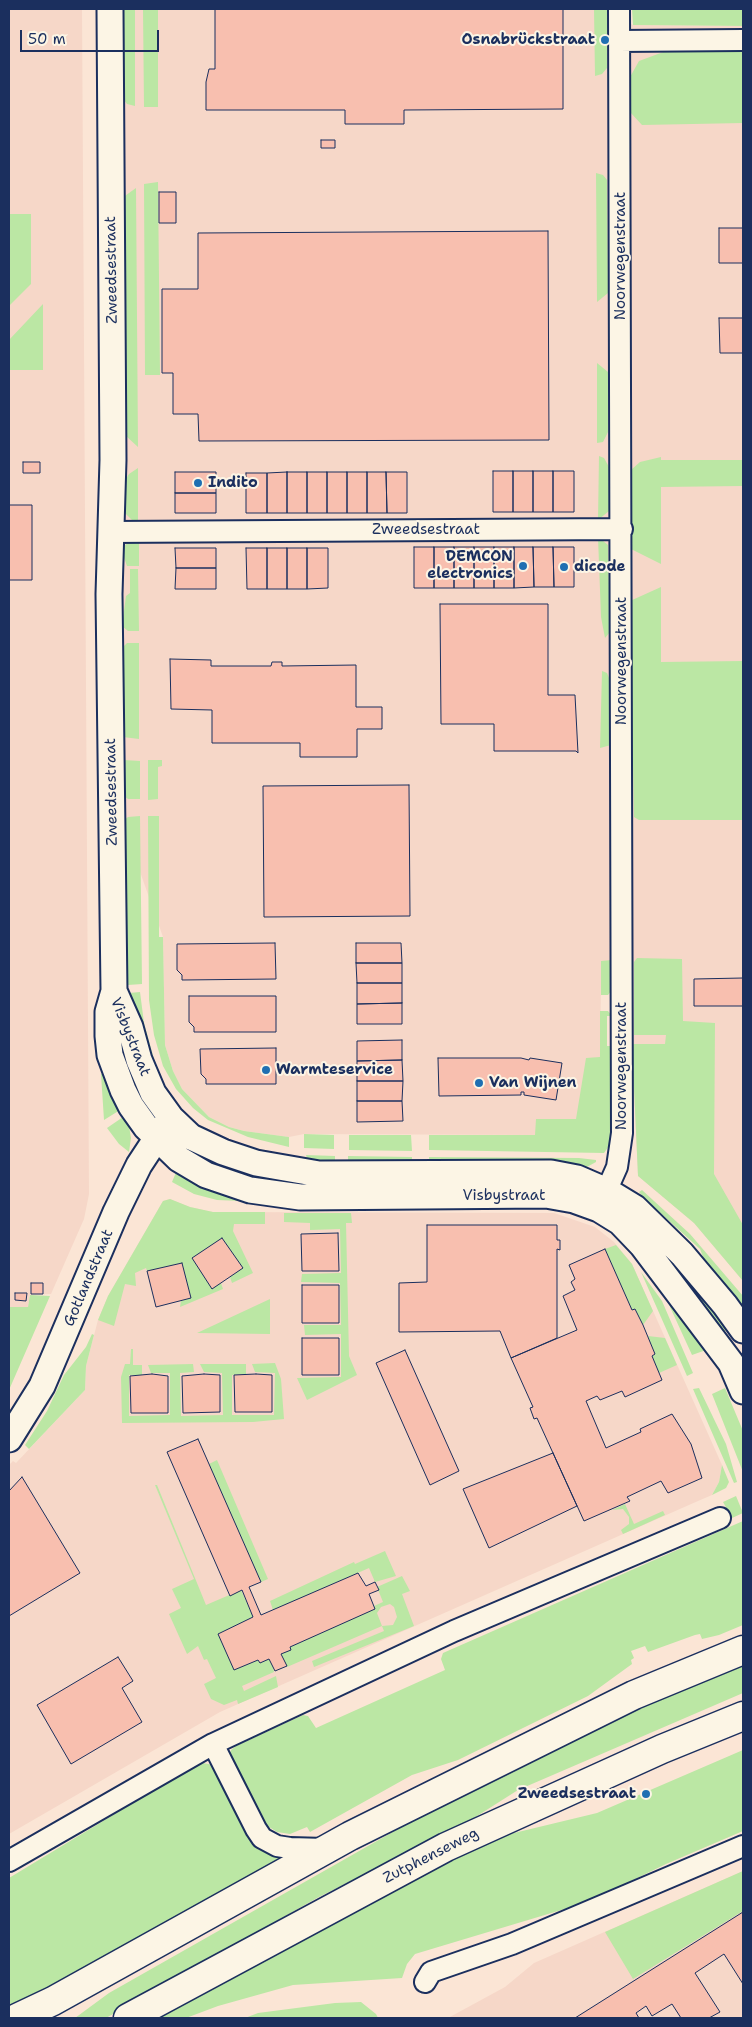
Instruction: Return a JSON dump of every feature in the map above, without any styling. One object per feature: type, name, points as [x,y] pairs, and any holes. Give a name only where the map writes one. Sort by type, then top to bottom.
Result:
[{"type":"main road","points":[[17,2018],[62,1996],[339,1842],[634,1695],[743,1650]]},
{"type":"main road","name":"Zutphenseweg","points":[[128,2018],[446,1847],[662,1749],[743,1716]]},
{"type":"street","name":"Zweedsestraat","points":[[110,9],[113,469],[110,532],[114,992]]},
{"type":"street","name":"Noorwegenstraat","points":[[603,1200],[617,1167],[622,1134],[622,529],[619,9]]},
{"type":"street","points":[[619,41],[743,40]]},
{"type":"street","name":"Zweedsestraat","points":[[110,532],[622,529]]},
{"type":"street","name":"Visbystraat","points":[[114,992],[130,1027],[139,1060],[153,1093],[163,1128],[191,1137],[223,1152],[289,1170],[336,1175],[551,1173],[577,1178],[603,1200]]},
{"type":"street","name":"Gotlandstraat","points":[[9,1439],[42,1386],[116,1212],[139,1165],[163,1128]]},
{"type":"street","points":[[603,1200],[635,1208],[705,1280],[743,1330]]},
{"type":"street","points":[[603,1200],[737,1360],[743,1391]]},
{"type":"street","points":[[9,1861],[213,1744],[454,1631],[720,1518]]},
{"type":"street","points":[[213,1744],[262,1838],[277,1846],[290,1848],[339,1842]]},
{"type":"street","points":[[425,1982],[431,1972],[512,1944],[743,1846]]},
{"type":"shaded area","points":[[9,9],[82,9],[89,1194],[84,1219],[51,1294],[30,1295],[28,1308],[9,1349]]},
{"type":"shaded area","points":[[117,9],[609,9],[633,25],[743,26],[743,1281],[694,1223],[638,1176],[632,1044],[633,982],[601,981],[600,1057],[592,1116],[536,1135],[304,1134],[289,1137],[244,1131],[229,1127],[209,1117],[182,1089],[173,1071],[165,1045],[163,937],[119,812]]},
{"type":"shaded area","points":[[170,1199],[190,1207],[213,1212],[554,1213],[595,1227],[614,1242],[632,1264],[722,1465],[719,1482],[712,1495],[220,1712],[9,1834],[9,1465],[13,1461],[16,1463],[85,1390],[86,1366],[98,1320],[108,1296],[163,1201]]},
{"type":"shaded area","points":[[743,1871],[743,2018],[448,2018],[505,1987],[534,1963]]},
{"type":"green space","points":[[114,9],[135,9],[135,106],[127,104],[121,96]]},
{"type":"green space","points":[[143,9],[158,9],[158,107],[144,107]]},
{"type":"green space","points":[[594,9],[607,9],[607,68],[602,74],[595,76]]},
{"type":"green space","points":[[632,9],[743,9],[743,26],[633,25]]},
{"type":"green space","points":[[743,50],[743,123],[642,125],[630,112],[625,86],[639,61],[666,51]]},
{"type":"green space","points":[[596,173],[603,175],[607,180],[608,293],[597,302]]},
{"type":"green space","points":[[158,182],[160,375],[145,375],[144,184]]},
{"type":"green space","points":[[136,188],[138,447],[125,435],[122,198]]},
{"type":"green space","points":[[9,214],[31,214],[31,284],[9,306]]},
{"type":"green space","points":[[43,304],[43,370],[9,370],[9,340]]},
{"type":"green space","points":[[597,363],[608,372],[608,432],[603,442],[597,443]]},
{"type":"green space","points":[[599,456],[604,458],[609,467],[609,511],[598,520]]},
{"type":"green space","points":[[661,457],[661,460],[743,460],[743,486],[661,487],[661,564],[631,549],[631,470],[640,462]]},
{"type":"green space","points":[[138,468],[138,522],[132,520],[120,508],[123,483],[129,474]]},
{"type":"green space","points":[[598,537],[608,545],[610,632],[605,638],[601,617]]},
{"type":"green space","points":[[132,539],[139,539],[139,566],[127,566],[121,549]]},
{"type":"green space","points":[[130,569],[138,569],[139,631],[128,631],[122,626],[126,596],[130,593]]},
{"type":"green space","points":[[661,587],[661,662],[743,661],[743,820],[639,820],[634,817],[630,601]]},
{"type":"green space","points":[[127,643],[139,643],[139,739],[123,737],[118,652]]},
{"type":"green space","points":[[602,671],[607,673],[609,678],[611,745],[600,748]]},
{"type":"green space","points":[[124,760],[140,761],[140,799],[128,799],[123,795],[121,762]]},
{"type":"green space","points":[[148,760],[162,760],[162,766],[158,767],[158,799],[148,800]]},
{"type":"green space","points":[[140,816],[142,984],[128,985],[119,902],[123,821],[128,817]]},
{"type":"green space","points":[[148,816],[159,816],[159,937],[163,937],[165,1045],[173,1071],[182,1089],[209,1117],[229,1127],[244,1131],[289,1137],[289,1147],[248,1137],[208,1120],[193,1108],[176,1089],[163,1066],[154,1035],[149,1000]]},
{"type":"green space","points":[[637,958],[682,959],[683,1021],[715,1023],[714,1174],[743,1225],[743,1281],[694,1223],[638,1176],[632,1044],[665,1044],[666,1035],[634,1035],[634,962]]},
{"type":"green space","points":[[612,960],[612,990],[608,995],[601,995],[601,961]]},
{"type":"green space","points":[[140,992],[144,1023],[157,1070],[155,1087],[132,1011],[129,993]]},
{"type":"green space","points":[[600,1011],[608,1011],[612,1016],[607,1016],[607,1046],[612,1046],[612,1137],[604,1153],[429,1150],[429,1135],[535,1135],[536,1119],[576,1119],[586,1058],[600,1057]]},
{"type":"green space","points":[[101,1074],[104,1074],[120,1110],[104,1120]]},
{"type":"green space","points":[[123,1117],[129,1126],[131,1138],[129,1152],[119,1144],[107,1128]]},
{"type":"green space","points":[[304,1134],[334,1135],[334,1149],[304,1148]]},
{"type":"green space","points":[[349,1135],[411,1135],[412,1151],[349,1150]]},
{"type":"green space","points":[[306,1155],[335,1156],[335,1162],[308,1162]]},
{"type":"green space","points":[[348,1156],[412,1157],[412,1166],[348,1167]]},
{"type":"green space","points":[[429,1157],[579,1158],[596,1160],[596,1162],[585,1168],[571,1170],[429,1168]]},
{"type":"green space","points":[[177,1170],[264,1202],[217,1200],[194,1194],[172,1182]]},
{"type":"green space","points":[[642,1190],[690,1234],[743,1296],[743,1319],[712,1280],[700,1249],[644,1198],[639,1192]]},
{"type":"green space","points":[[170,1199],[190,1207],[213,1212],[265,1212],[265,1224],[234,1224],[233,1231],[253,1273],[232,1283],[230,1277],[243,1268],[222,1238],[192,1258],[212,1288],[221,1283],[223,1289],[180,1307],[181,1301],[191,1298],[182,1263],[147,1271],[146,1268],[135,1273],[136,1286],[125,1284],[114,1326],[98,1320],[108,1296],[163,1201]]},
{"type":"green space","points":[[284,1213],[351,1213],[352,1223],[346,1223],[349,1356],[357,1375],[307,1400],[297,1378],[341,1377],[341,1334],[305,1335],[304,1325],[341,1325],[340,1283],[301,1282],[302,1274],[341,1273],[340,1229],[310,1230],[310,1223],[284,1222]]},
{"type":"green space","points":[[637,1217],[730,1326],[725,1331],[718,1330]]},
{"type":"green space","points":[[616,1245],[632,1264],[653,1311],[643,1325],[635,1309],[632,1310],[605,1249]]},
{"type":"green space","points":[[641,1272],[662,1301],[693,1373],[687,1376]]},
{"type":"green space","points":[[30,1295],[50,1296],[9,1390],[9,1307],[28,1307]]},
{"type":"green space","points":[[665,1296],[709,1349],[692,1355]]},
{"type":"green space","points":[[270,1299],[270,1334],[197,1333]]},
{"type":"green space","points":[[92,1334],[94,1335],[86,1366],[85,1390],[29,1449],[25,1445],[47,1411],[64,1375],[86,1347]]},
{"type":"green space","points":[[648,1336],[665,1338],[677,1365],[659,1373],[652,1356],[655,1354]]},
{"type":"green space","points":[[131,1349],[133,1349],[133,1365],[142,1365],[142,1375],[129,1375],[129,1416],[170,1415],[170,1373],[151,1373],[148,1365],[193,1364],[194,1372],[180,1373],[181,1416],[223,1415],[222,1373],[204,1372],[200,1364],[246,1364],[246,1374],[232,1375],[232,1415],[274,1415],[275,1373],[255,1372],[252,1364],[275,1363],[281,1379],[284,1419],[253,1422],[122,1423],[121,1377],[125,1364],[130,1364]]},
{"type":"green space","points":[[699,1388],[726,1444],[737,1482],[734,1483],[693,1389]]},
{"type":"green space","points":[[725,1388],[743,1431],[743,1472],[712,1394]]},
{"type":"green space","points":[[217,1460],[268,1579],[261,1582],[209,1464]]},
{"type":"green space","points":[[722,1465],[729,1482],[726,1488],[712,1495],[719,1482]]},
{"type":"green space","points":[[155,1485],[157,1485],[206,1605],[241,1590],[253,1617],[218,1634],[234,1670],[258,1660],[260,1663],[269,1659],[272,1663],[274,1672],[242,1686],[244,1691],[276,1676],[278,1687],[238,1704],[237,1700],[224,1705],[211,1699],[204,1684],[216,1678],[207,1659],[204,1660],[198,1646],[187,1654],[169,1614],[181,1608],[172,1589],[194,1579]]},
{"type":"green space","points":[[736,1496],[743,1513],[732,1518],[723,1502]]},
{"type":"green space","points":[[625,1504],[634,1524],[663,1511],[665,1515],[623,1534],[621,1530],[629,1524],[629,1517],[623,1509],[612,1510]]},
{"type":"green space","points":[[743,1521],[743,1625],[719,1635],[702,1639],[700,1634],[695,1635],[648,1652],[645,1646],[631,1651],[634,1658],[631,1660],[632,1664],[588,1696],[458,1760],[412,1775],[310,1832],[307,1827],[290,1834],[277,1832],[266,1825],[260,1814],[258,1815],[229,1759],[231,1750],[236,1746],[303,1715],[308,1716],[316,1728],[445,1670],[441,1659],[443,1653]]},
{"type":"green space","points":[[385,1551],[396,1576],[375,1582],[369,1568],[273,1610],[270,1601],[354,1562],[355,1564]]},
{"type":"green space","points":[[402,1576],[410,1591],[402,1594],[414,1626],[314,1667],[312,1661],[384,1631],[382,1626],[287,1667],[281,1654],[290,1647],[375,1609],[374,1606],[383,1602],[377,1587]],"holes":[[[390,1604],[394,1607],[397,1617],[393,1625],[382,1626],[377,1613],[381,1607]]]},
{"type":"green space","points":[[743,1659],[743,1693],[518,1790],[466,1823],[317,1898],[106,2018],[75,2018],[109,1993],[435,1808],[578,1734]]},
{"type":"green space","points":[[743,1750],[743,1831],[666,1864],[588,1902],[415,1954],[407,1964],[402,1978],[293,1985],[218,2006],[186,2018],[146,2018],[479,1844],[514,1833],[597,1813]]},
{"type":"green space","points":[[203,1763],[213,1765],[286,1855],[51,1992],[9,2011],[9,1878],[156,1789]]},
{"type":"green space","points":[[743,1871],[743,1911],[633,1979],[605,1932]]},
{"type":"green space","points":[[361,2002],[376,2014],[378,2018],[245,2018],[258,2013],[335,2003]]},
{"type":"building","points":[[215,9],[563,9],[563,109],[404,110],[404,124],[345,124],[345,110],[206,110],[206,82],[209,69],[215,69]]},
{"type":"building","points":[[321,140],[335,140],[335,148],[321,148]]},
{"type":"building","points":[[159,192],[176,192],[176,223],[159,223]]},
{"type":"building","points":[[719,228],[743,228],[743,263],[719,263]]},
{"type":"building","points":[[548,231],[549,440],[199,441],[198,414],[173,414],[173,373],[162,373],[162,289],[198,289],[198,233]]},
{"type":"building","points":[[719,318],[743,318],[743,353],[720,353]]},
{"type":"building","points":[[23,462],[40,462],[40,473],[23,473]]},
{"type":"building","points":[[493,471],[513,471],[513,512],[493,512]]},
{"type":"building","points":[[513,471],[533,471],[533,512],[513,512]]},
{"type":"building","points":[[533,471],[553,471],[553,512],[533,512]]},
{"type":"building","points":[[553,471],[574,471],[574,512],[553,512]]},
{"type":"building","points":[[175,472],[216,472],[216,493],[175,493]]},
{"type":"building","points":[[287,472],[287,513],[267,513],[267,473]]},
{"type":"building","points":[[287,472],[307,472],[307,513],[287,513]]},
{"type":"building","points":[[307,472],[327,472],[327,513],[307,513]]},
{"type":"building","points":[[327,472],[347,472],[347,513],[327,513]]},
{"type":"building","points":[[347,472],[367,472],[367,513],[347,513]]},
{"type":"building","points":[[367,472],[386,472],[387,513],[367,513]]},
{"type":"building","points":[[386,472],[407,472],[407,513],[387,513]]},
{"type":"building","points":[[246,473],[267,473],[267,513],[246,513]]},
{"type":"building","points":[[175,493],[216,493],[216,513],[175,513]]},
{"type":"building","points":[[9,505],[32,505],[32,580],[9,580]]},
{"type":"building","points":[[414,547],[434,547],[434,588],[414,588]]},
{"type":"building","points":[[434,547],[454,547],[454,588],[434,588]]},
{"type":"building","points":[[454,547],[474,547],[474,588],[454,588]]},
{"type":"building","points":[[474,547],[494,547],[494,588],[474,588]]},
{"type":"building","points":[[494,547],[514,547],[514,588],[494,588]]},
{"type":"building","points":[[514,547],[533,547],[534,587],[514,588]]},
{"type":"building","points":[[533,547],[553,547],[554,587],[534,587]]},
{"type":"building","name":"dicode","points":[[553,547],[574,547],[574,587],[554,587]]},
{"type":"building","points":[[175,548],[216,548],[216,568],[176,568]]},
{"type":"building","points":[[246,548],[267,548],[267,589],[247,589]]},
{"type":"building","points":[[267,548],[287,548],[287,589],[267,589]]},
{"type":"building","points":[[287,548],[307,548],[307,589],[287,589]]},
{"type":"building","points":[[307,548],[328,548],[328,588],[307,589]]},
{"type":"building","points":[[176,568],[216,568],[216,589],[175,589]]},
{"type":"building","points":[[440,604],[548,604],[548,695],[575,695],[578,753],[576,751],[494,751],[494,724],[441,724]]},
{"type":"building","points":[[170,659],[211,660],[211,666],[271,666],[272,662],[282,662],[282,666],[356,665],[356,707],[382,707],[382,729],[357,729],[357,757],[300,757],[300,743],[212,743],[212,710],[171,709]]},
{"type":"building","points":[[409,785],[410,916],[264,917],[263,786]]},
{"type":"building","points":[[275,943],[276,979],[182,980],[182,975],[177,970],[177,944]]},
{"type":"building","points":[[356,943],[401,943],[402,963],[356,963]]},
{"type":"building","points":[[356,963],[402,963],[402,983],[357,983]]},
{"type":"building","points":[[743,978],[743,1006],[694,1006],[694,979]]},
{"type":"building","points":[[357,983],[402,983],[402,1003],[357,1004]]},
{"type":"building","points":[[189,996],[276,996],[276,1032],[194,1032],[194,1027],[189,1022]]},
{"type":"building","points":[[402,1003],[402,1024],[357,1024],[357,1004]]},
{"type":"building","points":[[402,1040],[402,1060],[357,1061],[357,1041]]},
{"type":"building","points":[[276,1048],[276,1084],[206,1084],[206,1079],[201,1074],[200,1049]]},
{"type":"building","points":[[438,1058],[521,1058],[529,1060],[530,1058],[562,1063],[556,1100],[524,1095],[524,1092],[521,1092],[521,1095],[439,1096]]},
{"type":"building","points":[[402,1060],[403,1081],[357,1081],[357,1061]]},
{"type":"building","points":[[357,1081],[403,1081],[402,1101],[357,1101]]},
{"type":"building","points":[[357,1101],[402,1101],[403,1121],[357,1122]]},
{"type":"building","points":[[427,1225],[557,1225],[557,1240],[560,1240],[560,1250],[557,1249],[557,1338],[511,1358],[500,1331],[399,1332],[399,1283],[427,1282]]},
{"type":"building","points":[[338,1233],[339,1271],[302,1271],[301,1234]]},
{"type":"building","points":[[222,1238],[243,1268],[212,1289],[192,1258]]},
{"type":"building","points":[[605,1249],[632,1310],[635,1309],[643,1325],[655,1354],[652,1356],[662,1380],[625,1397],[622,1391],[600,1400],[597,1396],[586,1401],[606,1448],[641,1432],[640,1429],[672,1414],[691,1444],[702,1478],[668,1493],[661,1481],[627,1497],[630,1501],[584,1521],[537,1418],[534,1419],[530,1408],[533,1407],[511,1358],[577,1330],[563,1296],[575,1290],[571,1282],[575,1279],[569,1265]]},
{"type":"building","points":[[182,1263],[191,1298],[156,1307],[147,1271]]},
{"type":"building","points":[[31,1283],[43,1283],[43,1294],[31,1294]]},
{"type":"building","points":[[302,1285],[339,1285],[339,1323],[302,1323]]},
{"type":"building","points":[[15,1293],[27,1293],[26,1301],[15,1300]]},
{"type":"building","points":[[302,1338],[339,1338],[339,1375],[302,1375]]},
{"type":"building","points":[[405,1350],[459,1471],[430,1485],[376,1363]]},
{"type":"building","points":[[152,1374],[168,1376],[168,1413],[131,1413],[130,1376]]},
{"type":"building","points":[[220,1375],[220,1412],[183,1413],[182,1376]]},
{"type":"building","points":[[234,1375],[272,1375],[272,1412],[235,1412]]},
{"type":"building","points":[[198,1439],[261,1582],[249,1587],[261,1615],[358,1573],[366,1586],[375,1582],[379,1590],[369,1594],[375,1609],[290,1647],[291,1650],[281,1654],[287,1666],[275,1671],[269,1659],[260,1663],[258,1660],[234,1670],[218,1634],[253,1617],[242,1590],[230,1596],[167,1452]]},
{"type":"building","points":[[553,1453],[577,1506],[489,1548],[463,1489]]},
{"type":"building","points":[[22,1477],[80,1573],[9,1616],[9,1491]]},
{"type":"building","points":[[118,1657],[133,1681],[122,1688],[142,1722],[71,1764],[37,1705]]},
{"type":"building","points":[[743,1912],[743,1984],[724,1954],[695,1973],[720,2012],[709,2018],[681,2018],[672,2004],[652,2016],[646,2006],[636,2013],[639,2018],[575,2018]]},
{"type":"place","name":"Osnabrückstraat","points":[[605,40]]},
{"type":"place","name":"Indito","points":[[198,483]]},
{"type":"place","name":"DEMCON electronics","points":[[523,566]]},
{"type":"place","name":"dicode","points":[[564,567]]},
{"type":"place","name":"Warmteservice","points":[[266,1070]]},
{"type":"place","name":"Van Wijnen","points":[[479,1083]]},
{"type":"place","name":"Zweedsestraat","points":[[646,1794]]}]
